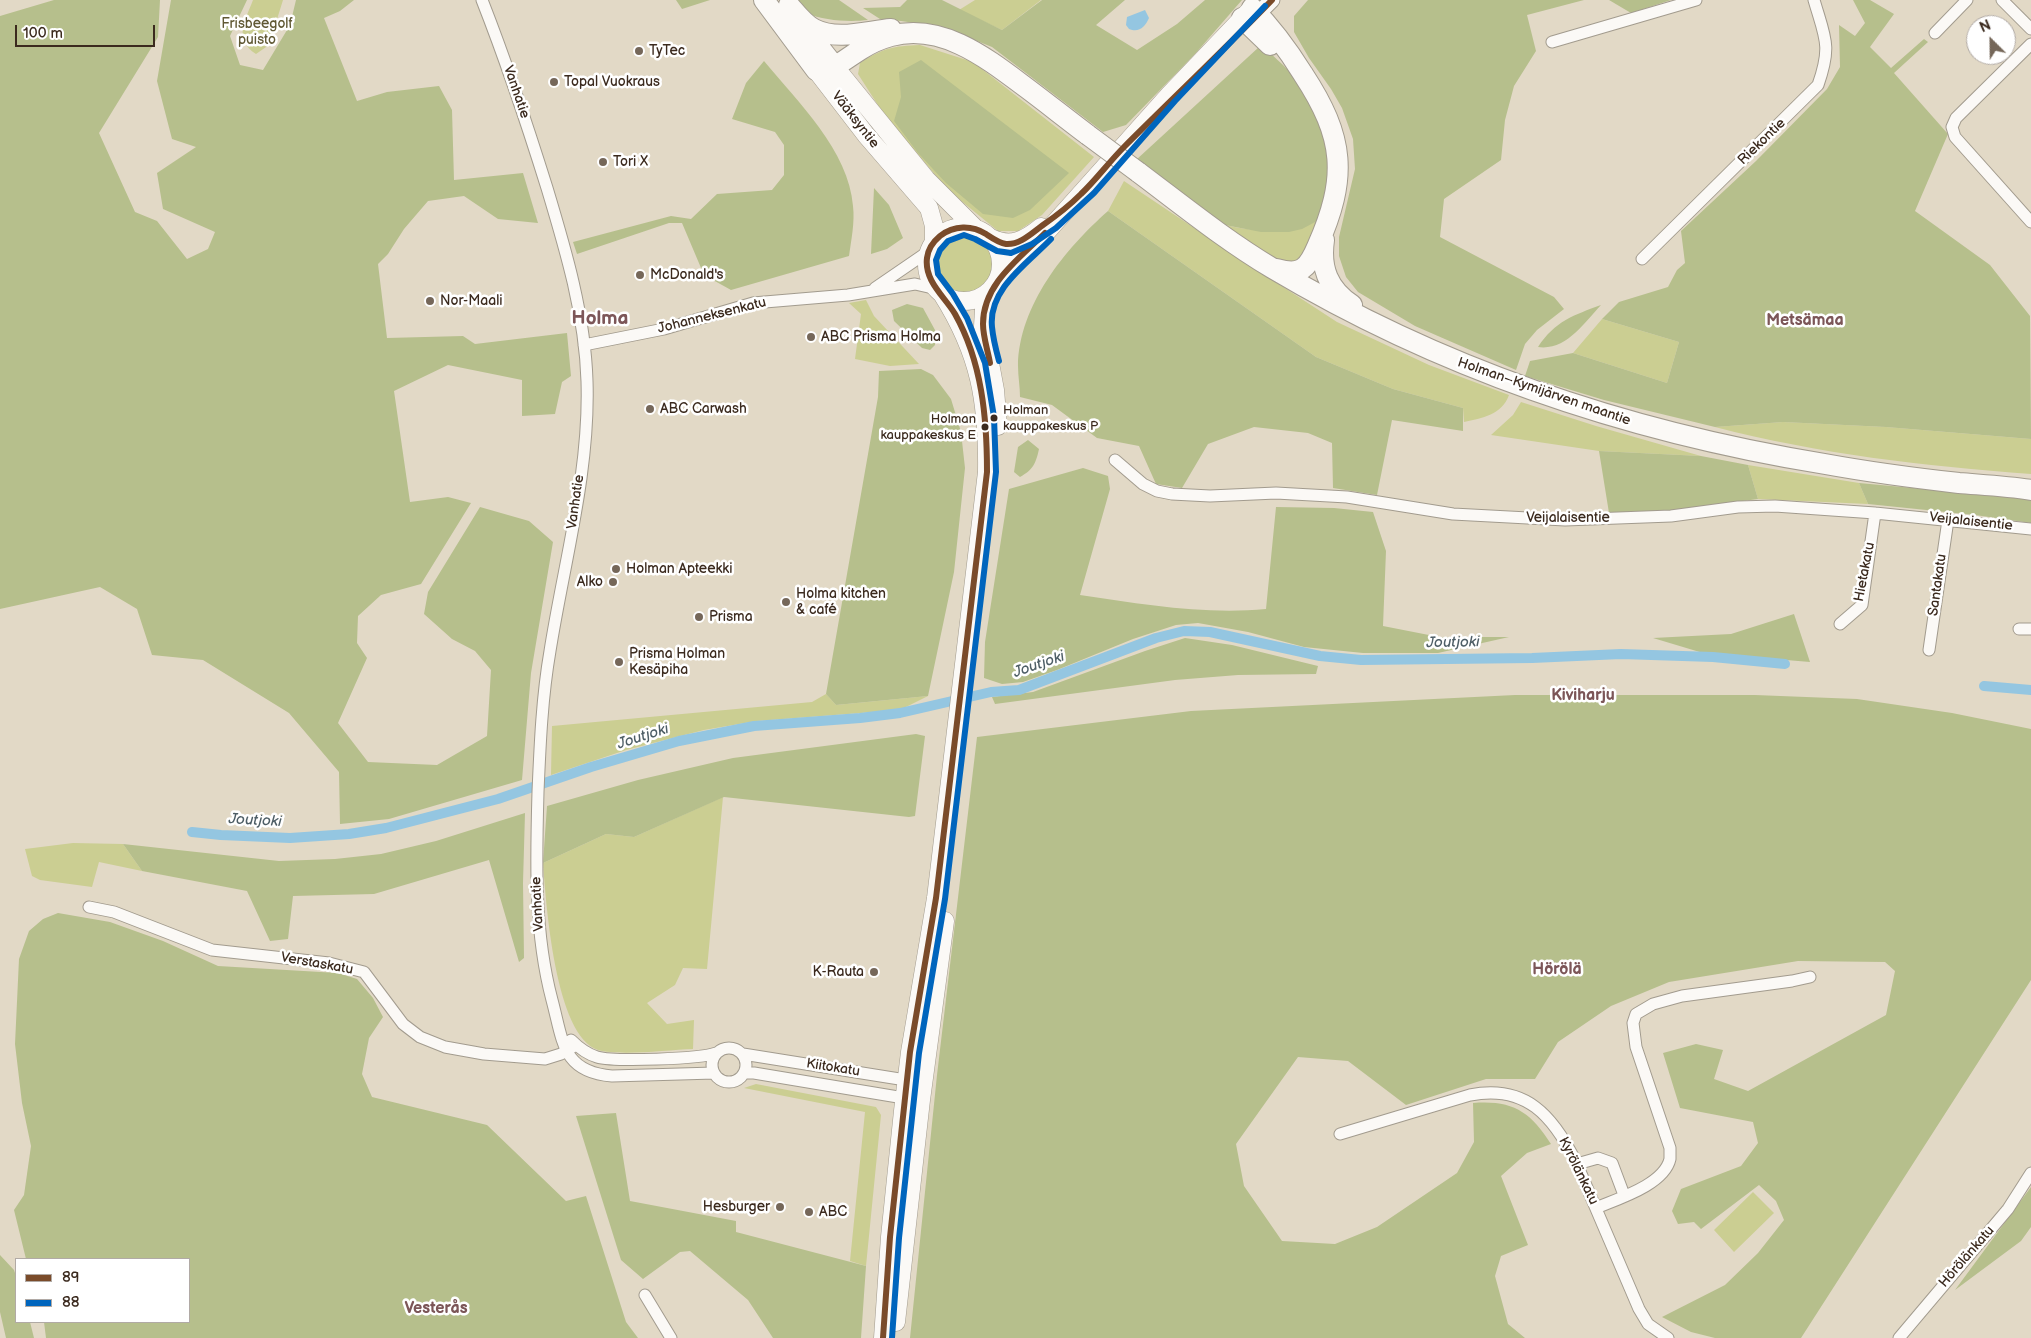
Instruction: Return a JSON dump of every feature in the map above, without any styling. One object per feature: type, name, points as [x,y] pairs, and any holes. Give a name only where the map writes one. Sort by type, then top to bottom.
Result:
[{"type":"highway","name":"Vääksyntie","points":[[764,0],[826,68]]},
{"type":"highway","name":"Vääksyntie","points":[[786,3],[826,68]]},
{"type":"highway","points":[[786,3],[809,26],[822,32],[846,34],[891,29],[918,32]]},
{"type":"highway","points":[[1255,11],[1321,101],[1329,120],[1338,155],[1337,190],[1325,228],[1310,262],[1304,268],[1292,272],[1270,267]]},
{"type":"highway","name":"Holman–Kymijärven maantie","points":[[826,68],[883,38],[918,32],[951,40],[982,57],[1270,267],[1346,310],[1402,338],[1506,382],[1635,424],[1823,464],[1942,481],[2031,488]]},
{"type":"highway","points":[[1325,228],[1322,259],[1324,270],[1332,286],[1348,302],[1402,338]]},
{"type":"main road","points":[[939,292],[959,301],[968,301],[976,299],[994,285],[1043,236],[1169,95],[1255,11]]},
{"type":"main road","name":"Vääksyntie","points":[[826,68],[926,179],[976,228]]},
{"type":"main road","name":"Vääksyntie","points":[[826,68],[866,135],[929,208],[934,226],[931,247]]},
{"type":"main road","points":[[883,1338],[890,1237],[915,1081],[950,886],[960,732],[987,472],[986,416],[974,357],[965,333],[939,292],[928,272],[927,265],[931,247],[944,233],[952,229],[961,227],[976,228],[1004,244],[1018,241],[1032,234],[1074,201]]},
{"type":"main road","points":[[966,679],[998,465],[998,427],[995,390],[983,326],[984,310],[1000,271],[1000,256],[991,238]]},
{"type":"main road","points":[[895,1338],[912,1099]]},
{"type":"street","name":"Vanhatie","points":[[482,0],[525,118],[561,234],[578,302],[584,345],[587,381],[586,429],[573,523],[549,652],[544,695],[536,863],[538,921],[548,987],[556,1016],[571,1048]]},
{"type":"street","points":[[1552,42],[1696,0]]},
{"type":"street","name":"Riekontie","points":[[1642,259],[1818,85],[1826,64],[1827,41],[1814,0]]},
{"type":"street","points":[[1935,33],[1967,0]]},
{"type":"street","points":[[2009,2],[2031,28]]},
{"type":"street","points":[[2031,44],[1956,118],[1952,127],[1955,138],[2031,222]]},
{"type":"street","name":"Johanneksenkatu","points":[[872,291],[931,247]]},
{"type":"street","name":"Johanneksenkatu","points":[[584,345],[664,329],[753,303],[848,295],[915,284],[939,292]]},
{"type":"street","name":"Veijalaisentie","points":[[1115,460],[1143,484],[1172,494],[1210,496],[1276,493],[1347,497],[1453,514],[1572,520],[1671,516],[1750,506],[1820,508],[2031,529]]},
{"type":"street","name":"Hietakatu","points":[[1840,624],[1862,605],[1875,513]]},
{"type":"street","name":"Santakatu","points":[[1929,650],[1948,520]]},
{"type":"street","name":"Verstaskatu","points":[[89,907],[114,912],[212,950],[329,963],[364,972],[403,1024],[420,1037],[445,1048],[531,1059],[554,1057],[571,1048]]},
{"type":"street","points":[[1596,1208],[1650,1184],[1662,1173],[1670,1161],[1670,1148],[1636,1047],[1633,1023],[1636,1014],[1653,1004],[1682,996],[1792,981],[1810,976]]},
{"type":"street","points":[[571,1048],[596,1057],[612,1060],[700,1056],[716,1053],[731,1047],[736,1048],[743,1054],[746,1064],[744,1073],[731,1082],[721,1080],[714,1073],[712,1063],[716,1053]]},
{"type":"street","points":[[571,1048],[576,1065],[584,1070],[600,1075],[714,1073]]},
{"type":"street","name":"Kiitokatu","points":[[743,1054],[915,1081]]},
{"type":"street","name":"Kiitokatu","points":[[744,1073],[754,1073],[912,1099]]},
{"type":"street","name":"Kyrölänkatu","points":[[1340,1134],[1470,1095],[1487,1092],[1514,1095],[1534,1106],[1556,1127],[1577,1164],[1639,1309],[1648,1324],[1668,1338]]},
{"type":"street","points":[[1577,1164],[1598,1158],[1612,1163],[1624,1195]]},
{"type":"street","name":"Hörölänkatu","points":[[1899,1338],[2008,1209],[2031,1173]]},
{"type":"street","points":[[645,1295],[671,1338]]},
{"type":"green space","points":[[54,0],[160,0],[158,37],[99,133],[135,212],[157,221],[187,259],[208,249],[215,232],[163,209],[157,173],[196,147],[172,139],[157,81],[171,0],[247,0],[230,36],[240,65],[263,70],[290,25],[296,0],[354,0],[340,11],[324,18],[357,101],[387,92],[439,86],[452,110],[454,180],[523,173],[538,223],[498,219],[464,196],[428,201],[404,229],[388,254],[378,264],[387,338],[463,336],[475,344],[567,333],[571,376],[562,382],[555,414],[522,416],[522,380],[448,365],[394,391],[410,502],[448,497],[471,503],[421,584],[381,595],[358,616],[357,643],[367,658],[338,723],[368,762],[437,765],[487,736],[491,670],[475,651],[452,639],[424,614],[428,592],[480,507],[529,521],[553,542],[531,673],[522,780],[389,819],[340,824],[339,772],[289,713],[203,660],[152,655],[137,609],[100,587],[0,609],[0,16]]},
{"type":"green space","name":"Frisbeegolf puisto","points":[[253,0],[283,0],[269,45],[256,54],[249,48],[243,36],[244,22]]},
{"type":"green space","points":[[676,0],[710,0],[682,9]]},
{"type":"green space","points":[[797,0],[839,0],[868,20],[854,21],[821,18],[807,13]]},
{"type":"green space","points":[[907,0],[942,0],[1002,30],[1042,0],[1125,0],[1096,25],[1137,50],[1177,24],[1205,0],[1242,0],[1195,54],[1126,125],[1103,132],[992,47],[942,27],[880,19],[863,8],[900,7]]},
{"type":"green space","points":[[975,0],[1041,0],[1002,30],[959,10]]},
{"type":"green space","points":[[1308,0],[1584,0],[1527,15],[1536,51],[1514,86],[1505,120],[1501,160],[1444,199],[1440,237],[1554,297],[1564,309],[1537,330],[1525,344],[1516,370],[1415,326],[1358,292],[1346,277],[1339,256],[1339,237],[1355,169],[1353,139],[1342,108],[1294,32],[1294,16]]},
{"type":"green space","points":[[1609,0],[1671,0],[1631,13]]},
{"type":"green space","points":[[1853,0],[1870,0],[1894,14],[1870,47],[1891,68],[1924,39],[1928,42],[1894,73],[1948,134],[1915,211],[1990,265],[2030,316],[2031,439],[1886,427],[1783,422],[1715,427],[1604,400],[1525,376],[1530,361],[1573,353],[1667,383],[1679,342],[1602,319],[1619,302],[1668,287],[1677,270],[1685,263],[1681,231],[1756,161],[1827,89],[1840,67],[1839,25],[1855,36],[1865,23]]},
{"type":"green space","points":[[920,45],[973,62],[1094,157],[1042,215],[1018,231],[998,231],[949,191],[885,116],[858,74],[860,63],[875,54],[895,47]]},
{"type":"green space","points":[[1259,47],[1269,52],[1283,65],[1305,92],[1320,123],[1328,156],[1328,191],[1319,220],[1302,229],[1289,232],[1261,232],[1225,225],[1136,160]]},
{"type":"green space","points":[[921,60],[1069,173],[1030,210],[1013,218],[983,214],[946,183],[918,153],[894,121],[901,97],[899,72]]},
{"type":"green space","points":[[764,61],[820,128],[842,166],[853,206],[849,256],[731,290],[704,275],[682,223],[669,223],[577,254],[573,242],[671,216],[691,219],[717,194],[772,190],[784,175],[784,145],[775,132],[732,119],[746,83]]},
{"type":"green space","points":[[1124,181],[1337,322],[1429,365],[1509,395],[1506,402],[1491,414],[1464,422],[1463,408],[1393,389],[1316,357],[1108,211]]},
{"type":"green space","points":[[874,188],[889,205],[903,238],[887,249],[871,254]]},
{"type":"green space","points":[[1108,211],[1316,357],[1393,389],[1463,408],[1463,431],[1392,420],[1377,495],[1333,488],[1332,443],[1308,433],[1254,427],[1208,444],[1182,488],[1156,484],[1139,446],[1097,438],[1052,405],[1020,397],[1018,366],[1020,343],[1026,321],[1047,280],[1061,261]]},
{"type":"green space","points":[[1319,220],[1303,262],[1280,263],[1225,225],[1273,231],[1296,229]]},
{"type":"green space","points":[[960,233],[972,233],[983,238],[991,246],[996,257],[994,275],[983,288],[972,293],[960,293],[949,288],[941,280],[936,269],[936,257],[941,246],[949,238]]},
{"type":"green space","points":[[866,300],[874,316],[919,364],[890,366],[855,359],[861,314],[849,303]]},
{"type":"green space","points":[[907,304],[923,308],[935,330],[935,345],[930,350],[922,348],[894,321],[892,310]]},
{"type":"green space","points":[[1601,305],[1566,340],[1557,345],[1538,347],[1544,338],[1558,325]]},
{"type":"green space","points":[[1602,319],[1679,342],[1667,383],[1573,353]]},
{"type":"green space","points":[[921,369],[933,375],[951,399],[961,432],[965,468],[954,572],[928,696],[836,705],[826,694],[878,397],[879,371]]},
{"type":"green space","points":[[1521,402],[1701,456],[1599,451],[1491,435],[1513,415]]},
{"type":"green space","points":[[1783,422],[1886,427],[2031,439],[2031,474],[1872,458],[1793,445],[1715,427]]},
{"type":"green space","points":[[1028,440],[1039,449],[1033,466],[1020,477],[1014,472],[1018,447]]},
{"type":"green space","points":[[1599,451],[1701,456],[1748,465],[1758,499],[1668,511],[1609,513]]},
{"type":"green space","points":[[1748,465],[1859,483],[1868,504],[1758,499]]},
{"type":"green space","points":[[1083,468],[1108,476],[1110,489],[1080,595],[1196,610],[1266,609],[1276,507],[1334,508],[1373,512],[1386,551],[1383,626],[1439,637],[1509,637],[1438,653],[1363,653],[1304,647],[1248,632],[1198,623],[1176,625],[1133,639],[1023,682],[1002,684],[984,678],[985,642],[1009,489]]},
{"type":"green space","points":[[1859,483],[2031,499],[2031,523],[1868,504]]},
{"type":"green space","points":[[1794,614],[1810,662],[1703,653],[1653,638],[1731,634]]},
{"type":"green space","points":[[1185,638],[1232,645],[1318,666],[1316,674],[1238,675],[1175,680],[995,704],[992,697],[1033,692]]},
{"type":"green space","points":[[826,694],[836,705],[928,696],[900,710],[757,721],[704,730],[626,750],[551,775],[552,726],[812,702]]},
{"type":"green space","points":[[1515,695],[1755,695],[1857,699],[1952,713],[2031,729],[2031,980],[1801,1338],[1715,1338],[1691,1332],[1662,1317],[1725,1285],[1758,1253],[1784,1220],[1776,1201],[1759,1185],[1701,1229],[1694,1222],[1678,1224],[1672,1211],[1681,1189],[1741,1166],[1758,1143],[1753,1122],[1680,1108],[1663,1053],[1696,1044],[1723,1050],[1714,1079],[1748,1091],[1886,1015],[1895,971],[1885,962],[1798,961],[1669,982],[1611,1006],[1558,1042],[1535,1079],[1486,1079],[1406,1105],[1348,1061],[1298,1057],[1236,1144],[1244,1186],[1282,1241],[1335,1244],[1377,1227],[1457,1173],[1474,1142],[1473,1103],[1509,1106],[1519,1110],[1535,1123],[1551,1144],[1527,1153],[1501,1176],[1528,1245],[1501,1256],[1495,1276],[1508,1324],[1525,1338],[910,1338],[937,1075],[977,737],[1191,711]]},
{"type":"green space","points":[[916,734],[925,736],[915,816],[909,817],[724,797],[634,837],[606,834],[543,863],[547,806],[638,780],[733,758]]},
{"type":"green space","points":[[723,797],[707,969],[683,968],[675,985],[647,1003],[667,1024],[694,1020],[693,1049],[631,1053],[598,1050],[583,1040],[572,1020],[562,995],[550,936],[543,863],[606,834],[634,837]]},
{"type":"green space","points":[[525,813],[523,883],[524,958],[519,962],[489,860],[374,894],[293,896],[288,939],[270,941],[247,891],[142,871],[123,844],[279,861],[335,859],[381,854],[436,841]]},
{"type":"green space","points":[[73,843],[123,844],[142,871],[99,862],[92,887],[40,880],[32,876],[25,849]]},
{"type":"green space","points":[[58,913],[110,922],[163,941],[218,966],[338,973],[357,979],[373,998],[383,1017],[369,1038],[362,1074],[372,1097],[487,1125],[566,1201],[586,1196],[626,1322],[638,1338],[46,1338],[44,1323],[190,1323],[190,1258],[26,1258],[14,1210],[24,1195],[31,1146],[22,1103],[15,1044],[19,959],[29,931],[43,919]]},
{"type":"green space","points":[[756,1084],[876,1107],[881,1115],[866,1266],[850,1261],[865,1112],[744,1088]]},
{"type":"green space","points":[[616,1113],[630,1201],[736,1221],[736,1232],[866,1266],[861,1338],[773,1338],[748,1300],[690,1251],[680,1252],[643,1279],[621,1260],[576,1116]]},
{"type":"green space","points":[[2031,1187],[2031,1227],[2021,1241],[1955,1290]]},
{"type":"green space","points":[[1753,1192],[1774,1213],[1734,1252],[1714,1230]]},
{"type":"green space","points":[[0,1255],[15,1273],[15,1323],[30,1323],[34,1338],[6,1338],[0,1312]]},
{"type":"water","points":[[1145,10],[1149,18],[1146,24],[1139,30],[1129,29],[1126,25],[1127,17]]},
{"type":"waterway","name":"Joutjoki","points":[[192,832],[290,838],[349,834],[386,828],[498,799],[591,767],[679,741],[754,726],[900,713],[991,692],[1019,690],[1156,638],[1184,631],[1210,632],[1320,656],[1361,660],[1532,658],[1621,654],[1713,657],[1785,664]]},
{"type":"waterway","name":"Joutjoki","points":[[1984,686],[2031,690]]},
{"type":"transit line","name":"89","points":[[883,1338],[890,1237],[910,1052],[936,898],[987,472],[986,431],[977,371],[964,332],[955,314],[932,281],[927,266],[927,258],[938,238],[945,232],[957,228],[975,229],[1006,244],[1016,243],[1030,235],[1081,194],[1124,147],[1272,0]]},
{"type":"transit line","name":"88","points":[[892,1338],[899,1238],[919,1053],[945,899],[996,472],[994,417],[985,363],[967,318],[953,294],[938,274],[936,260],[940,250],[948,241],[964,235],[997,251],[1011,253],[1032,244],[1056,228],[1094,193],[1175,101],[1265,6]]},
{"type":"transit line","name":"89","points":[[990,363],[983,324],[989,297],[1004,273],[1045,233]]},
{"type":"transit line","name":"88","points":[[999,361],[992,327],[992,313],[996,301],[1011,278],[1051,239]]},
{"type":"place","name":"TyTec","points":[[639,51]]},
{"type":"place","name":"Topal Vuokraus","points":[[554,82]]},
{"type":"place","name":"Tori X","points":[[603,162]]},
{"type":"place","name":"McDonald's","points":[[640,275]]},
{"type":"place","name":"Nor-Maali","points":[[430,301]]},
{"type":"place","name":"ABC Prisma Holma","points":[[811,337]]},
{"type":"place","name":"ABC Carwash","points":[[650,409]]},
{"type":"place","name":"Holman kauppakeskus P","points":[[994,418]]},
{"type":"place","name":"Holman kauppakeskus E","points":[[985,427]]},
{"type":"place","name":"Holman Apteekki","points":[[616,569]]},
{"type":"place","name":"Alko","points":[[613,582]]},
{"type":"place","name":"Holma kitchen & café","points":[[786,602]]},
{"type":"place","name":"Prisma","points":[[699,617]]},
{"type":"place","name":"Prisma Holman Kesäpiha","points":[[619,662]]},
{"type":"place","name":"K-Rauta","points":[[874,972]]},
{"type":"place","name":"Hesburger","points":[[780,1207]]},
{"type":"place","name":"ABC","points":[[809,1212]]},
{"type":"district","name":"Holma","points":[[600,319]]},
{"type":"district","name":"Metsämaa","points":[[1805,321]]},
{"type":"district","name":"Kiviharju","points":[[1583,696]]},
{"type":"district","name":"Hörölä","points":[[1557,970]]},
{"type":"district","name":"Vesterås","points":[[436,1309]]}]
